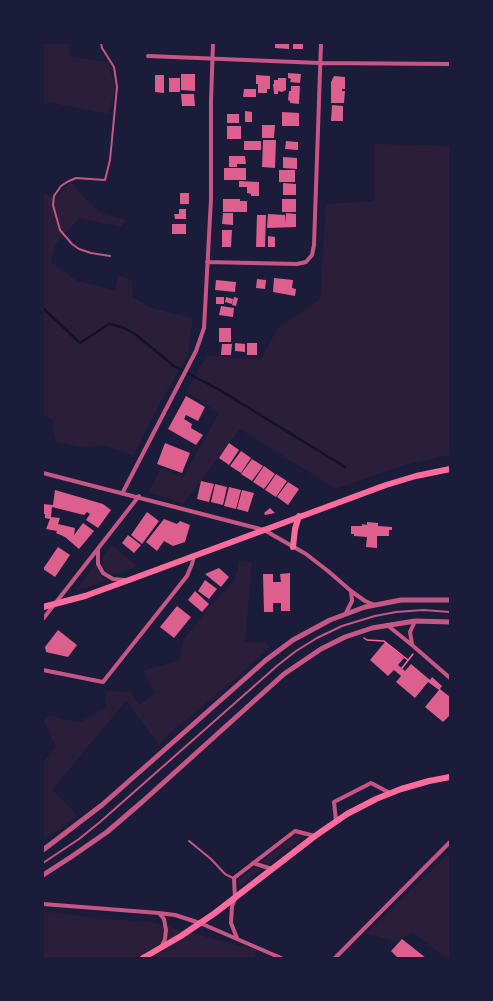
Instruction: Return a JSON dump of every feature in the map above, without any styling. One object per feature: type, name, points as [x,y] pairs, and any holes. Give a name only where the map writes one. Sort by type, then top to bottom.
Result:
[{"type":"main road","points":[[43,607],[85,596],[299,516],[401,480],[450,469]]},
{"type":"main road","points":[[293,547],[295,529],[299,516]]},
{"type":"main road","points":[[143,958],[161,949],[235,899],[336,821],[360,807],[390,793],[416,784],[450,778]]},
{"type":"street","points":[[123,492],[200,343],[204,328],[211,188],[213,43]]},
{"type":"street","points":[[207,262],[297,264],[306,262],[310,259],[314,245],[321,43]]},
{"type":"street","points":[[148,56],[320,62],[450,64]]},
{"type":"street","points":[[43,472],[264,530],[317,562],[351,591],[365,601],[375,605]]},
{"type":"street","points":[[43,619],[139,496]]},
{"type":"street","points":[[98,548],[98,564],[103,573],[113,578],[129,580]]},
{"type":"street","points":[[43,670],[103,682],[187,576],[194,556]]},
{"type":"street","points":[[346,613],[352,601],[351,591]]},
{"type":"street","points":[[43,850],[102,805],[279,650],[310,630],[346,613],[375,605],[401,600],[450,600]]},
{"type":"street","points":[[412,645],[410,632],[415,621]]},
{"type":"street","points":[[43,875],[88,845],[120,821],[284,674],[321,649],[345,637],[386,625],[415,621],[450,622]]},
{"type":"street","points":[[386,625],[450,678]]},
{"type":"street","points":[[336,821],[334,802],[371,783],[390,793]]},
{"type":"street","points":[[237,939],[231,923],[232,906],[235,899],[234,878],[295,831],[315,836]]},
{"type":"street","points":[[335,958],[450,842]]},
{"type":"street","points":[[253,864],[272,869]]},
{"type":"street","points":[[43,903],[50,905],[175,915],[200,923],[281,958]]},
{"type":"street","points":[[159,913],[164,919],[166,930],[165,939],[161,949]]},
{"type":"lane","points":[[101,43],[102,48],[114,67],[117,86],[110,160],[105,180],[76,178],[67,182],[60,186],[54,196],[53,205],[60,230],[72,244],[91,253],[110,256]]},
{"type":"lane","points":[[43,863],[100,822],[278,665],[296,651],[317,638],[342,626],[375,616],[396,612],[423,610],[450,612]]},
{"type":"lane","points":[[189,841],[211,859],[225,874],[234,878]]},
{"type":"path","points":[[359,632],[364,639],[387,642],[408,660]]},
{"type":"path","points":[[402,668],[412,655]]},
{"type":"shaded area","points":[[43,43],[68,43],[71,57],[109,62],[115,90],[108,114],[52,103],[43,104]]},
{"type":"shaded area","points":[[374,144],[450,147],[450,455],[404,465],[336,489],[240,429],[183,504],[149,492],[161,468],[183,477],[219,413],[186,392],[207,355],[260,360],[278,328],[320,299],[326,204],[374,201]]},
{"type":"shaded area","points":[[71,182],[87,200],[103,214],[126,220],[121,227],[79,218],[56,243],[51,262],[77,281],[115,290],[118,275],[132,280],[133,297],[151,308],[193,318],[188,355],[160,403],[133,456],[103,445],[85,448],[56,442],[52,419],[43,415],[43,193],[55,199]]},
{"type":"shaded area","points":[[112,545],[137,566],[119,574],[111,574],[107,572],[103,568],[102,561],[103,556]]},
{"type":"shaded area","points":[[238,561],[252,562],[245,642],[265,642],[270,647],[233,681],[165,737],[159,745],[126,701],[52,790],[77,815],[61,829],[43,838],[43,762],[56,747],[44,721],[49,716],[80,722],[106,707],[106,691],[131,692],[139,705],[156,693],[142,671],[180,660],[184,639],[209,607],[232,584],[238,569]]},
{"type":"shaded area","points":[[95,564],[100,575],[107,581],[76,591]]},
{"type":"shaded area","points":[[298,833],[307,835],[268,864],[261,862]]},
{"type":"shaded area","points":[[450,852],[450,958],[446,958],[412,932],[399,941],[366,934]]},
{"type":"shaded area","points":[[255,867],[261,869],[239,887],[238,880]]},
{"type":"shaded area","points":[[43,911],[97,918],[151,922],[256,950],[255,958],[43,958]]},
{"type":"building","points":[[275,43],[289,43],[289,49],[275,48]]},
{"type":"building","points":[[293,43],[303,43],[303,49],[293,49]]},
{"type":"building","points":[[288,73],[301,74],[300,83],[290,82],[291,79],[288,78]]},
{"type":"building","points":[[181,74],[195,74],[195,91],[181,90]]},
{"type":"building","points":[[155,75],[164,75],[164,93],[155,92]]},
{"type":"building","points":[[256,75],[270,76],[270,89],[267,89],[267,93],[258,93]]},
{"type":"building","points":[[334,76],[345,77],[345,89],[342,89],[342,91],[345,91],[344,103],[331,103],[331,82]]},
{"type":"building","points":[[169,78],[180,78],[180,92],[169,92]]},
{"type":"building","points":[[278,78],[286,78],[286,90],[282,92],[278,91],[278,94],[274,94],[274,80],[278,80]]},
{"type":"building","points":[[291,86],[300,86],[299,104],[290,103],[288,100]]},
{"type":"building","points":[[244,89],[256,89],[256,97],[243,97]]},
{"type":"building","points":[[181,94],[194,94],[195,106],[182,106]]},
{"type":"building","points":[[332,105],[343,106],[343,121],[331,121]]},
{"type":"building","points":[[245,111],[252,112],[252,122],[245,122]]},
{"type":"building","points":[[282,112],[299,113],[299,126],[282,126]]},
{"type":"building","points":[[227,114],[239,114],[239,123],[227,123]]},
{"type":"building","points":[[262,125],[275,125],[274,138],[262,138]]},
{"type":"building","points":[[227,126],[241,126],[241,139],[227,139]]},
{"type":"building","points":[[263,140],[276,140],[275,168],[262,167]]},
{"type":"building","points":[[244,141],[261,141],[261,150],[244,150]]},
{"type":"building","points":[[286,141],[298,142],[298,150],[285,149]]},
{"type":"building","points":[[229,156],[245,156],[246,164],[237,164],[237,167],[229,167]]},
{"type":"building","points":[[283,157],[297,158],[297,169],[283,168]]},
{"type":"building","points":[[224,168],[246,168],[246,180],[224,180]]},
{"type":"building","points":[[279,170],[295,170],[295,182],[279,182]]},
{"type":"building","points":[[239,181],[259,182],[259,196],[251,196],[251,194],[247,193],[247,187],[239,187]]},
{"type":"building","points":[[283,183],[296,184],[296,195],[283,195]]},
{"type":"building","points":[[180,193],[189,193],[189,204],[180,204]]},
{"type":"building","points":[[223,199],[240,199],[240,201],[247,201],[247,212],[223,212]]},
{"type":"building","points":[[282,199],[296,199],[296,212],[282,212]]},
{"type":"building","points":[[179,209],[186,209],[186,219],[175,219],[174,214],[179,214]]},
{"type":"building","points":[[223,213],[233,213],[233,225],[222,224]]},
{"type":"building","points":[[286,213],[296,214],[296,227],[267,228],[268,214],[285,215],[285,224]]},
{"type":"building","points":[[257,215],[266,215],[265,247],[256,247]]},
{"type":"building","points":[[172,224],[186,224],[186,234],[172,234]]},
{"type":"building","points":[[222,230],[232,230],[231,247],[222,247]]},
{"type":"building","points":[[268,236],[275,237],[275,247],[268,247]]},
{"type":"building","points":[[274,278],[293,280],[292,288],[296,289],[295,296],[273,292]]},
{"type":"building","points":[[257,279],[266,280],[265,289],[256,288]]},
{"type":"building","points":[[216,280],[236,282],[235,292],[215,290]]},
{"type":"building","points":[[216,297],[224,297],[224,304],[216,304]]},
{"type":"building","points":[[226,297],[233,299],[232,304],[225,302]]},
{"type":"building","points":[[234,297],[238,298],[236,306],[232,305]]},
{"type":"building","points":[[221,306],[234,308],[233,317],[219,315]]},
{"type":"building","points":[[219,328],[231,328],[231,342],[219,342]]},
{"type":"building","points":[[235,343],[245,344],[245,352],[235,351]]},
{"type":"building","points":[[247,343],[257,343],[257,355],[247,355]]},
{"type":"building","points":[[222,344],[232,344],[231,355],[221,355]]},
{"type":"building","points":[[186,396],[205,407],[198,421],[186,415],[184,419],[192,424],[191,428],[203,435],[196,445],[168,429]]},
{"type":"building","points":[[165,443],[190,453],[182,473],[157,464]]},
{"type":"building","points":[[229,443],[239,450],[229,465],[219,458]]},
{"type":"building","points":[[241,451],[251,458],[241,473],[230,466]]},
{"type":"building","points":[[252,459],[263,466],[252,481],[241,474]]},
{"type":"building","points":[[264,466],[275,474],[264,489],[253,482]]},
{"type":"building","points":[[276,474],[287,481],[276,497],[265,490]]},
{"type":"building","points":[[201,481],[214,484],[209,502],[197,499]]},
{"type":"building","points":[[288,482],[299,489],[288,505],[277,497]]},
{"type":"building","points":[[215,484],[227,487],[223,505],[211,502]]},
{"type":"building","points":[[229,487],[241,490],[236,509],[224,506]]},
{"type":"building","points":[[55,490],[103,504],[111,510],[98,528],[86,520],[90,514],[87,512],[84,515],[52,507],[51,517],[60,518],[58,524],[75,528],[74,535],[83,523],[94,531],[79,549],[65,537],[56,533],[57,531],[46,529],[50,519],[45,518],[45,514],[43,514],[43,504],[53,505]]},
{"type":"building","points":[[242,490],[254,493],[248,512],[237,509]]},
{"type":"building","points":[[270,508],[275,513],[265,515],[264,513]]},
{"type":"building","points":[[147,512],[159,521],[142,544],[131,535]]},
{"type":"building","points":[[164,519],[177,524],[180,521],[190,525],[185,542],[173,546],[164,541],[157,551],[146,542]]},
{"type":"building","points":[[367,522],[378,523],[378,526],[392,527],[392,530],[389,530],[389,536],[377,536],[377,548],[366,547],[367,537],[354,536],[354,534],[351,534],[351,526],[362,526],[362,524],[367,525]]},
{"type":"building","points":[[128,535],[141,545],[134,553],[122,543]]},
{"type":"building","points":[[58,547],[70,555],[55,577],[43,569]]},
{"type":"building","points":[[219,568],[229,577],[221,587],[205,574]]},
{"type":"building","points":[[290,573],[290,611],[281,611],[281,603],[273,603],[273,612],[264,612],[263,574],[273,574],[273,582],[281,582],[280,574]]},
{"type":"building","points":[[205,580],[217,589],[209,599],[198,591]]},
{"type":"building","points":[[195,591],[209,604],[202,612],[188,600]]},
{"type":"building","points":[[177,606],[191,617],[174,638],[160,627]]},
{"type":"building","points":[[58,630],[77,645],[68,657],[46,652],[45,647]]},
{"type":"building","points":[[385,642],[404,658],[398,665],[405,671],[411,664],[430,680],[432,677],[442,686],[440,689],[450,697],[450,718],[449,716],[443,722],[425,707],[439,690],[428,682],[415,698],[396,682],[401,676],[394,670],[388,676],[370,660]]},
{"type":"building","points":[[402,939],[426,958],[398,958],[391,951]]},
{"type":"waterway","points":[[43,308],[80,343],[109,324],[122,327],[135,334],[174,366],[218,389],[345,467]]}]
